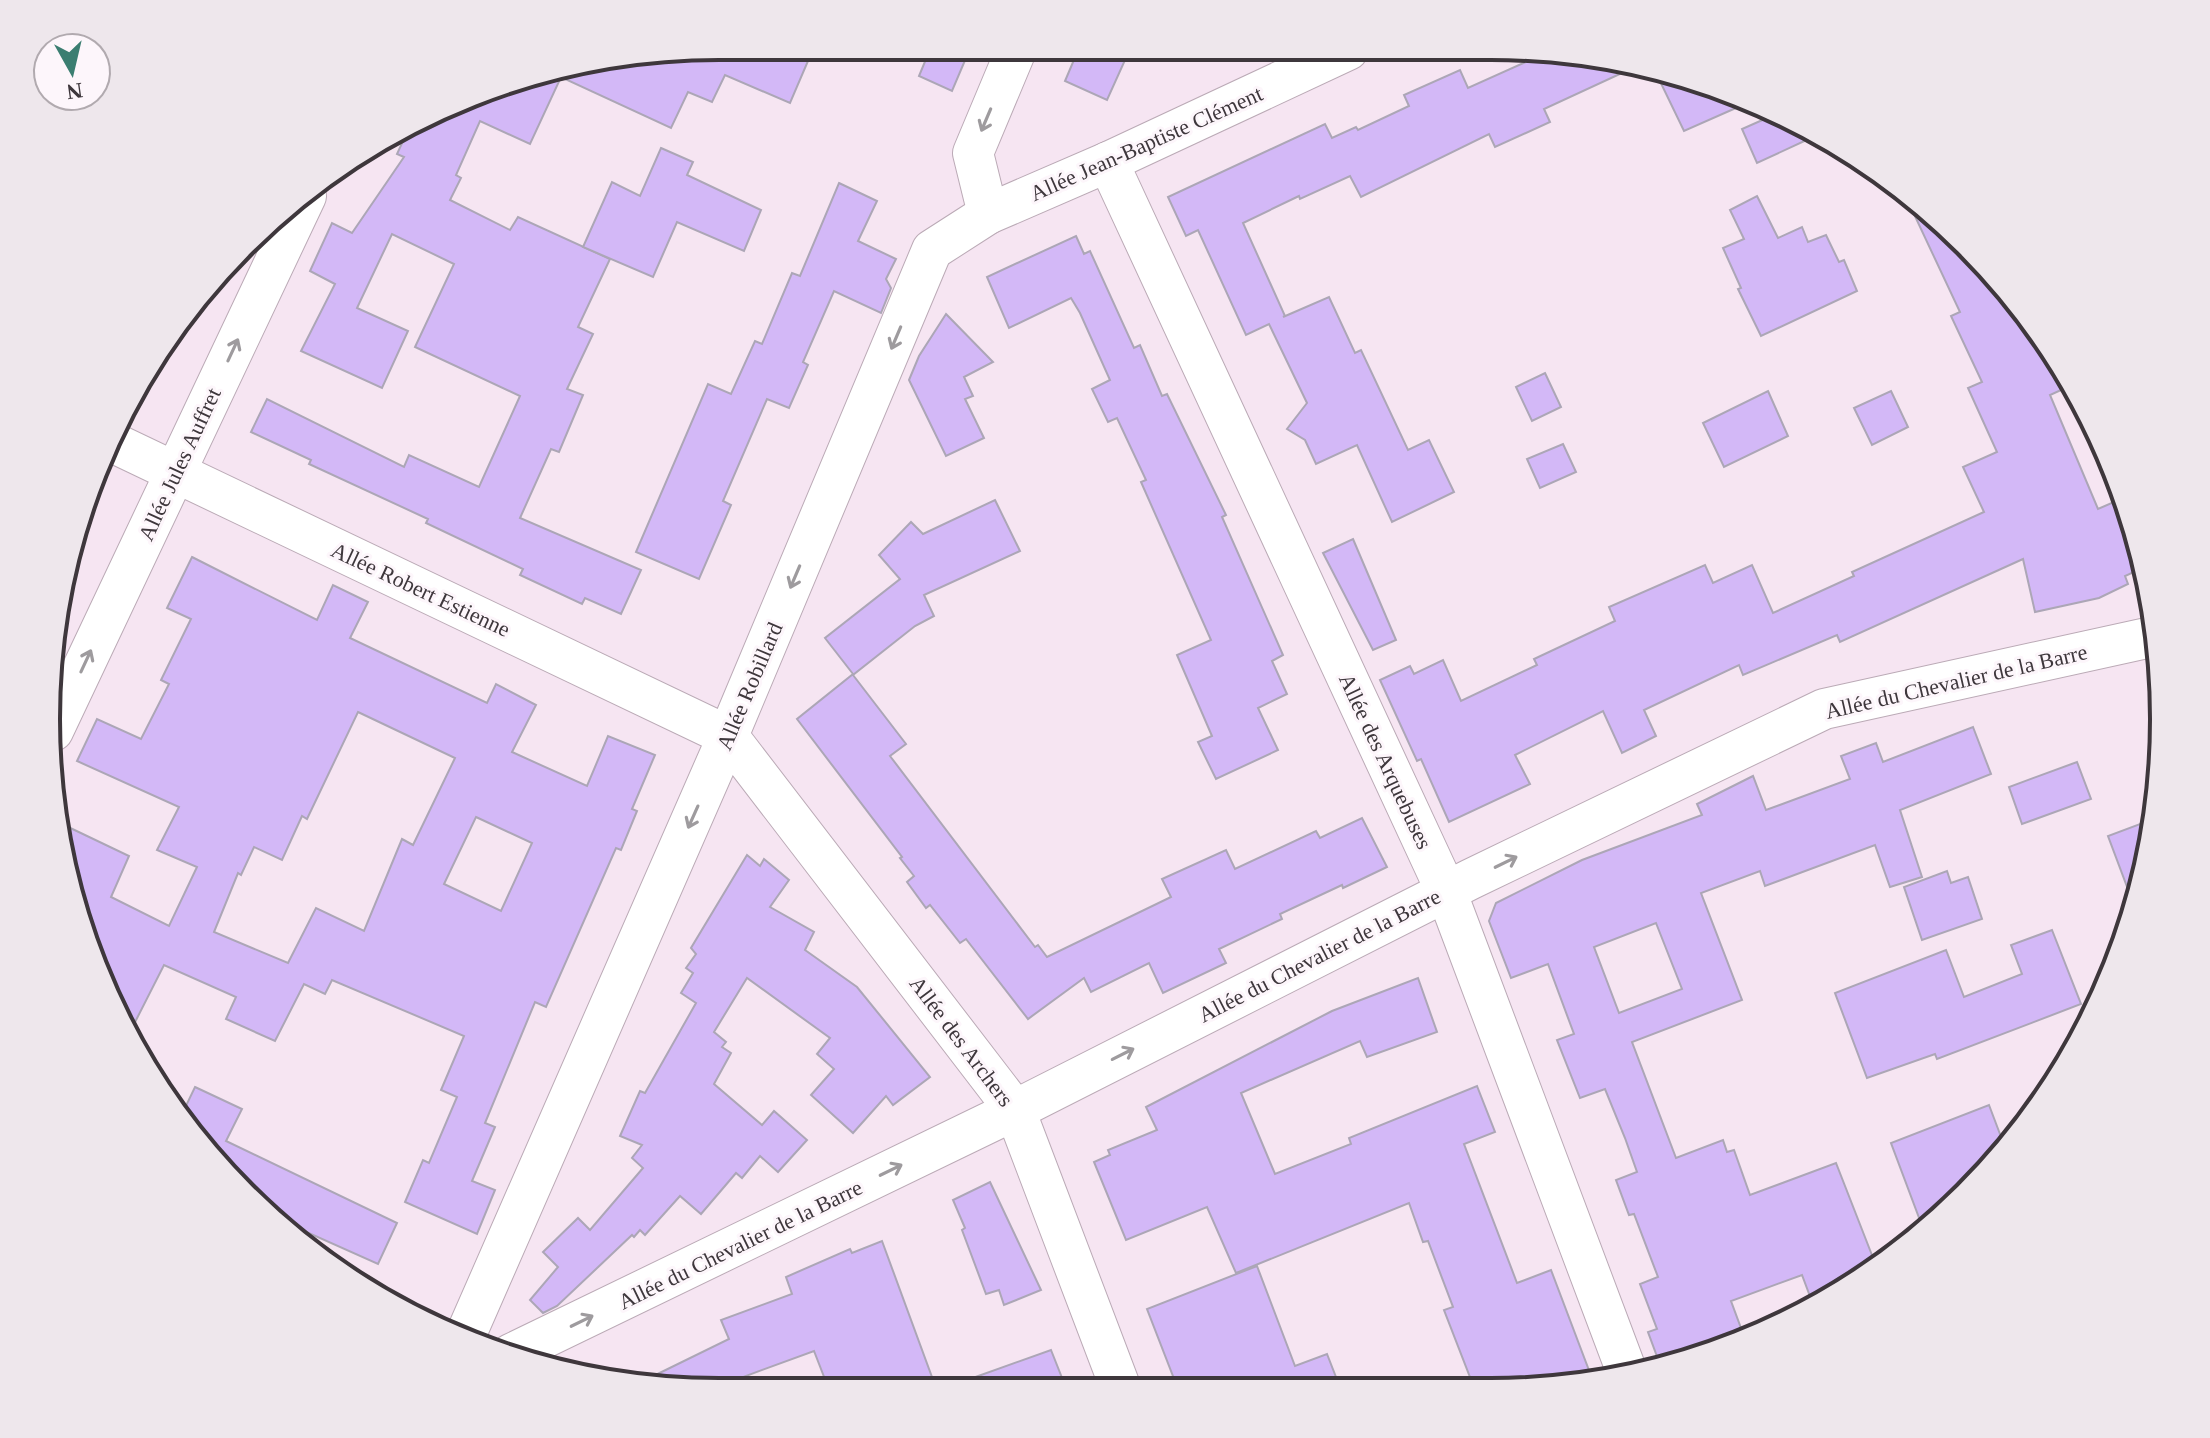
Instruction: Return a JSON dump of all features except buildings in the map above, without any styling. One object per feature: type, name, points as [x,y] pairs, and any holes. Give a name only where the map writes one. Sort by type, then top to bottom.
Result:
[{"type":"street","points":[[988,214],[973,153],[1012,60]]},
{"type":"street","name":"Allée Jean-Baptiste Clément","points":[[988,214],[1327,60]]},
{"type":"street","name":"Allée des Arquebuses","points":[[1108,162],[1446,891],[1624,1364]]},
{"type":"street","name":"Allée Jules Auffret","points":[[60,716],[298,212]]},
{"type":"street","name":"Allée Robillard","points":[[468,1329],[728,736],[932,250],[988,214]]},
{"type":"street","name":"Allée Robert Estienne","points":[[120,446],[728,736]]},
{"type":"street","name":"Allée du Chevalier de la Barre","points":[[523,1348],[1015,1110],[1446,891],[1824,709],[2145,638]]},
{"type":"street","name":"Allée des Archers","points":[[728,736],[1015,1110],[1117,1378]]}]
